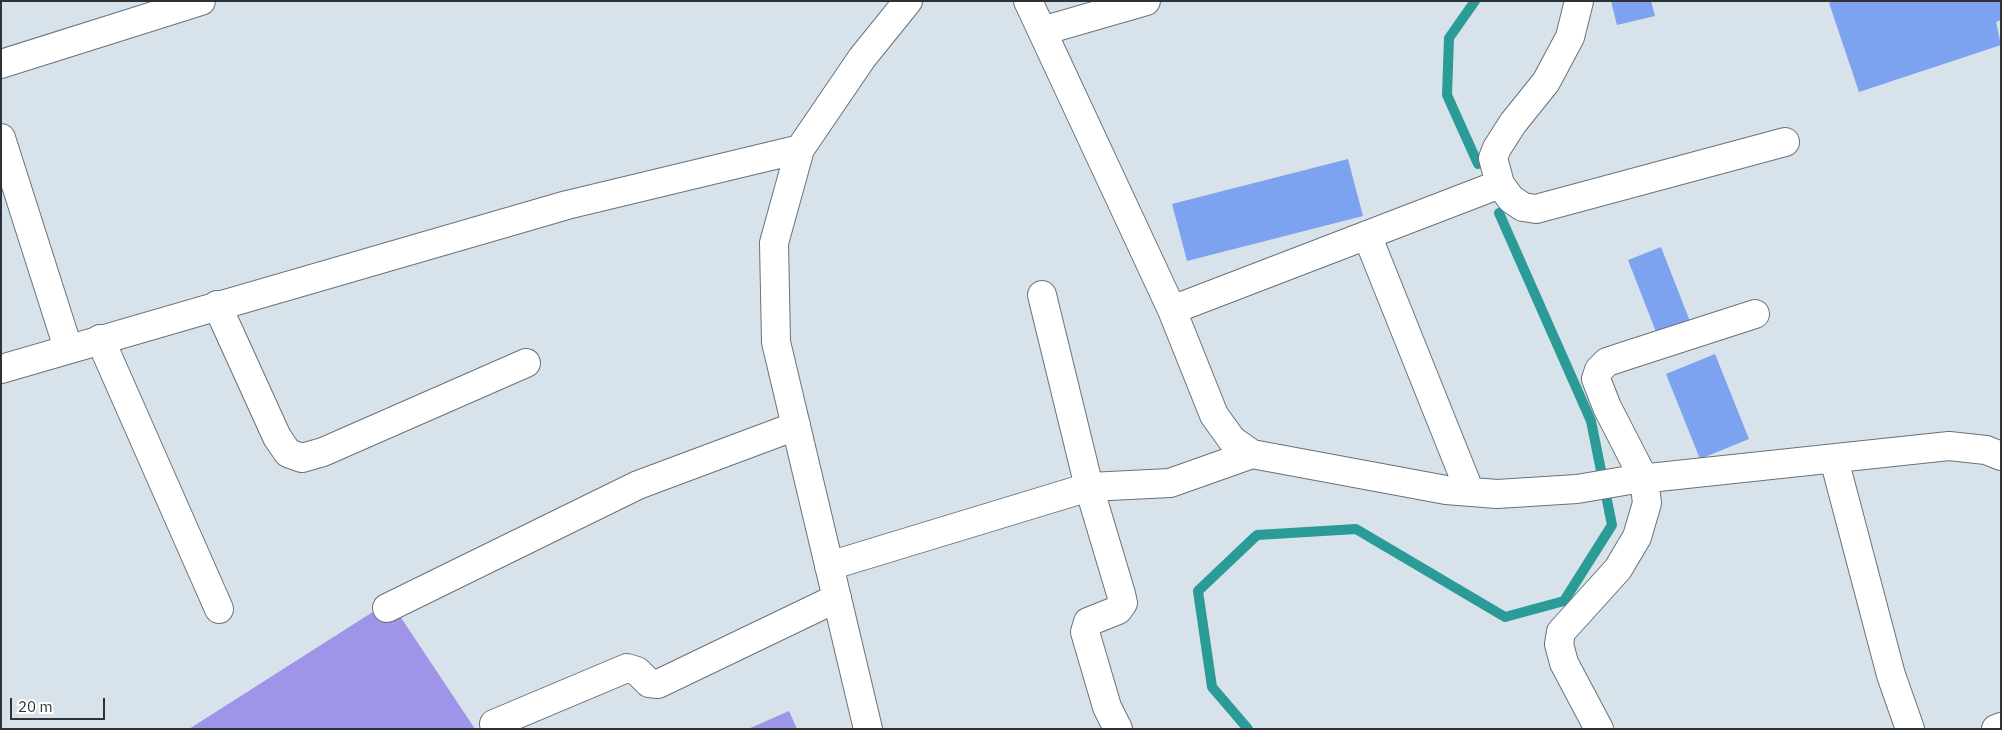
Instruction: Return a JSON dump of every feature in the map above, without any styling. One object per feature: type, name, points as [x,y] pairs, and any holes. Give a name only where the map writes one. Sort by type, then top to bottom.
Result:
[{"type":"street","points":[[1,64],[201,1]]},
{"type":"street","points":[[868,729],[776,342],[774,243],[800,149],[862,58],[908,1]]},
{"type":"street","points":[[1028,1],[1172,310],[1214,416],[1232,440],[1252,454],[1437,489],[1497,494],[1577,489],[1637,480],[1949,446],[1986,450],[2001,456]]},
{"type":"street","points":[[1042,31],[1146,1]]},
{"type":"street","points":[[1578,1],[1570,37],[1546,82],[1497,148],[1494,158],[1500,184],[1517,203],[1523,207],[1536,209],[1785,142]]},
{"type":"street","points":[[1,138],[68,348]]},
{"type":"street","points":[[1,369],[68,348],[567,205],[800,149]]},
{"type":"street","points":[[1172,310],[1500,184]]},
{"type":"street","points":[[1368,235],[1470,492]]},
{"type":"street","points":[[1042,294],[1089,487],[1123,603],[1118,610],[1088,622],[1085,632],[1107,707],[1118,729]]},
{"type":"street","points":[[218,305],[277,437],[288,453],[302,458],[323,452],[526,363]]},
{"type":"street","points":[[1599,729],[1564,663],[1559,644],[1562,632],[1618,569],[1637,537],[1646,503],[1596,379],[1599,370],[1607,362],[1755,314]]},
{"type":"street","points":[[100,339],[219,610]]},
{"type":"street","points":[[387,608],[638,485],[796,426]]},
{"type":"street","points":[[829,566],[1089,487],[1170,483],[1252,454]]},
{"type":"street","points":[[1834,459],[1891,675],[1910,729]]},
{"type":"street","points":[[494,724],[627,668],[638,671],[649,683],[658,684],[837,598]]},
{"type":"street","points":[[1996,729],[2001,727]]},
{"type":"shaded area","points":[[390,601],[475,729],[189,729]]},
{"type":"shaded area","points":[[789,711],[797,729],[748,729]]},
{"type":"building","points":[[1611,1],[1651,1],[1655,16],[1617,25]]},
{"type":"building","points":[[1834,1],[2001,1],[2001,20],[1996,22],[2001,45],[1859,92],[1829,3]]},
{"type":"building","points":[[1348,159],[1363,216],[1187,261],[1172,204]]},
{"type":"building","points":[[1661,247],[1691,324],[1658,337],[1628,260]]},
{"type":"building","points":[[1715,354],[1749,439],[1700,459],[1666,374]]},
{"type":"waterway","points":[[1475,1],[1449,38],[1447,95],[1478,164]]},
{"type":"waterway","points":[[1248,729],[1212,687],[1198,591],[1257,535],[1356,529],[1505,617],[1564,601],[1612,525],[1591,421],[1499,213]]}]
